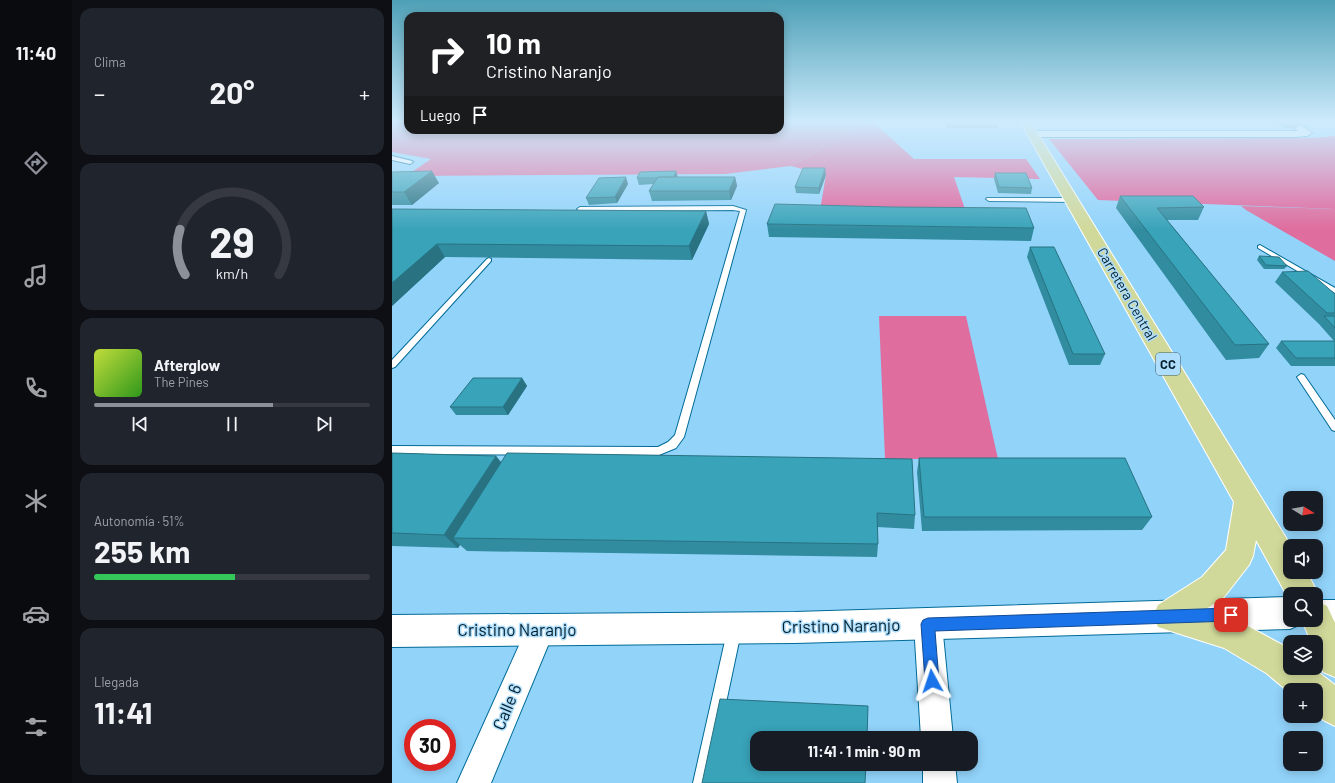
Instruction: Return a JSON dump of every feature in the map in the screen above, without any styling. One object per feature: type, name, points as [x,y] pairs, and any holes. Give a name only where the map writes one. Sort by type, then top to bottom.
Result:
[{"type":"main road","name":"Carretera Central","points":[[1047,158],[1283,560]]},
{"type":"main road","points":[[1169,616],[1213,587],[1239,556],[1248,500]]},
{"type":"main road","points":[[1169,616],[1231,634],[1278,661],[1305,683]]},
{"type":"main road","points":[[1323,623],[1335,638]]},
{"type":"main road","points":[[1321,627],[1335,660]]},
{"type":"main road","points":[[1323,698],[1335,708]]},
{"type":"street","name":"Cristino Naranjo","points":[[392,631],[735,628],[928,624],[1283,613]]},
{"type":"street","points":[[1323,614],[1335,613]]},
{"type":"street","points":[[928,624],[936,731]]},
{"type":"street","name":"Calle 6","points":[[474,783],[540,630]]},
{"type":"street","points":[[939,771],[940,783]]},
{"type":"lane","points":[[392,158],[410,162]]},
{"type":"lane","points":[[989,199],[1071,200]]},
{"type":"lane","points":[[392,450],[659,451],[672,445],[679,436],[743,210],[733,208],[580,210]]},
{"type":"lane","points":[[1260,247],[1335,291]]},
{"type":"lane","points":[[392,365],[489,260]]},
{"type":"lane","points":[[1301,377],[1335,427]]},
{"type":"lane","points":[[701,783],[735,628]]},
{"type":"shaded area","points":[[423,158],[806,158],[791,166],[725,174],[406,176],[431,159]]},
{"type":"shaded area","points":[[806,158],[1026,159],[1040,179],[954,177],[966,212],[820,210],[826,175],[791,166]]},
{"type":"shaded area","points":[[1064,158],[1335,158],[1335,209],[1098,200]]},
{"type":"shaded area","points":[[1241,206],[1335,209],[1335,261],[1246,210]]},
{"type":"shaded area","points":[[879,316],[966,316],[998,459],[885,459]]},
{"type":"building","points":[[803,168],[825,168],[819,188],[795,187]]},
{"type":"building","points":[[432,171],[404,192],[392,192],[392,172]]},
{"type":"building","points":[[676,171],[674,177],[637,178],[640,172]]},
{"type":"building","points":[[995,173],[1026,173],[1032,188],[999,187]]},
{"type":"building","points":[[626,177],[615,197],[586,198],[599,178]]},
{"type":"building","points":[[658,177],[735,177],[729,191],[649,191]]},
{"type":"building","points":[[1120,196],[1193,196],[1204,207],[1157,208],[1269,344],[1235,345]]},
{"type":"building","points":[[775,204],[1026,208],[1034,228],[767,224]]},
{"type":"building","points":[[392,209],[706,211],[689,246],[437,244],[392,283]]},
{"type":"building","points":[[1030,247],[1054,247],[1105,354],[1073,354]]},
{"type":"building","points":[[1259,256],[1279,257],[1287,266],[1266,265]]},
{"type":"building","points":[[1308,271],[1335,294],[1335,313],[1327,313],[1282,272]]},
{"type":"building","points":[[1324,316],[1335,316],[1335,328]]},
{"type":"building","points":[[1281,341],[1335,341],[1335,358],[1296,358]]},
{"type":"building","points":[[473,378],[522,378],[503,407],[450,407]]},
{"type":"building","points":[[392,453],[496,456],[444,535],[392,533]]},
{"type":"building","points":[[507,453],[912,459],[915,515],[877,513],[878,544],[453,538]]},
{"type":"building","points":[[919,458],[1125,458],[1152,517],[924,517]]},
{"type":"building","points":[[720,699],[868,706],[867,731],[750,731],[750,771],[866,771],[865,783],[702,783]]},
{"type":"route","points":[[932,681],[928,624],[1231,615]]}]
